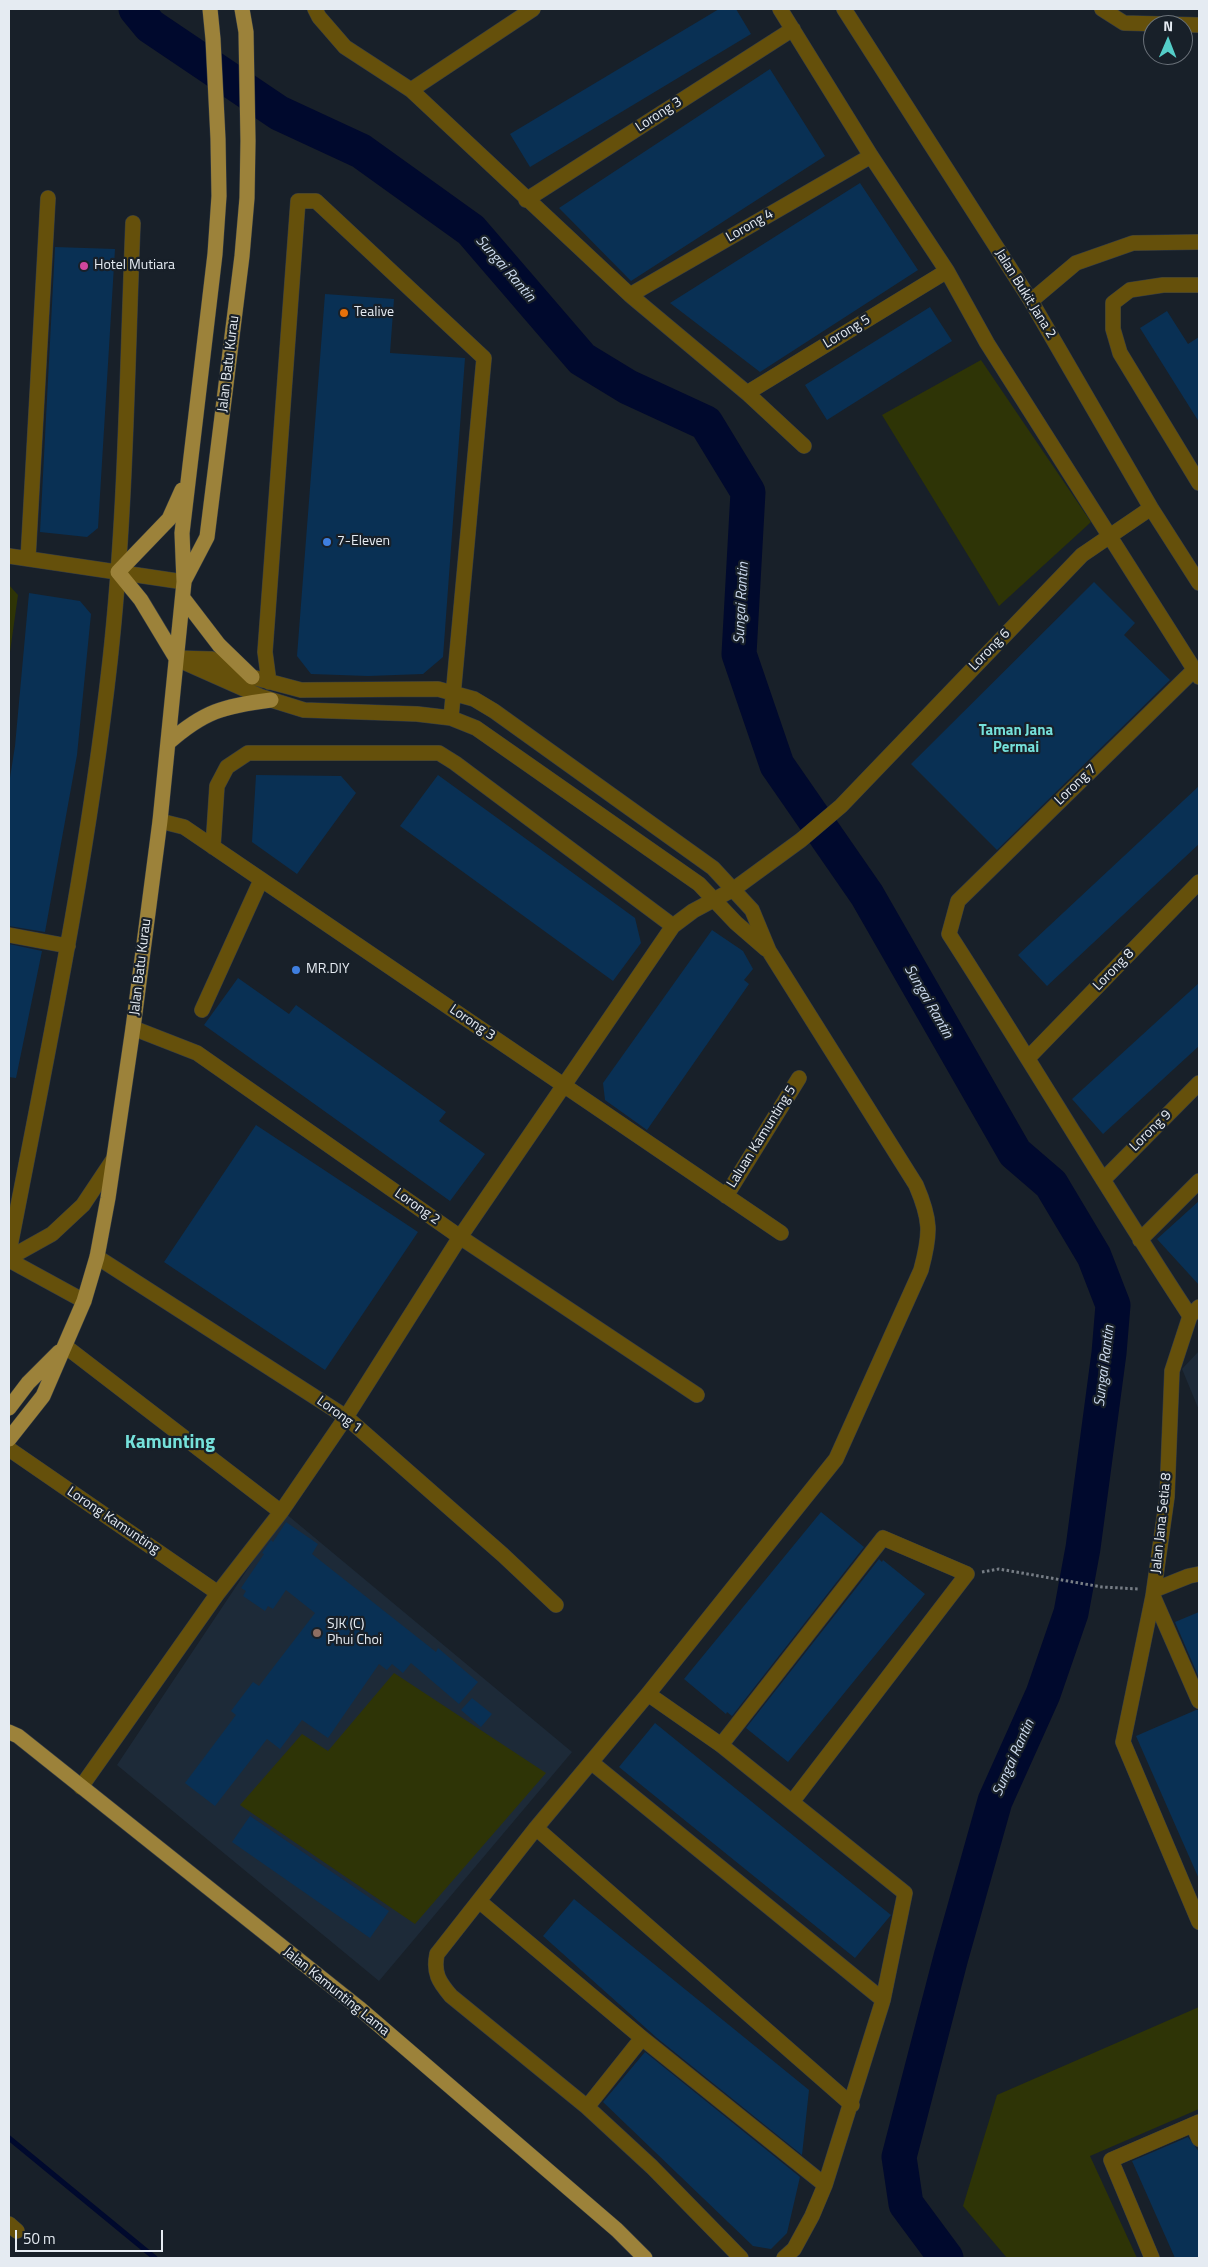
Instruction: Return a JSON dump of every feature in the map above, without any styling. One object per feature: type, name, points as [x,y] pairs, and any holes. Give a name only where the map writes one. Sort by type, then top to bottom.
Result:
[{"type":"main road","name":"Jalan Batu Kurau","points":[[9,1439],[43,1396],[84,1301],[97,1257],[132,1028],[160,821],[183,598],[182,532],[215,254],[219,196],[218,139],[214,39],[210,9]]},
{"type":"main road","name":"Jalan Batu Kurau","points":[[184,582],[207,537],[242,256],[247,198],[248,141],[246,32],[242,9]]},
{"type":"main road","points":[[176,658],[141,600],[118,572],[169,519],[188,477]]},
{"type":"main road","points":[[183,598],[219,645],[252,677]]},
{"type":"main road","points":[[168,743],[189,724],[209,713],[235,705],[271,700]]},
{"type":"main road","name":"Jalan Batu Kurau","points":[[9,1408],[28,1383],[65,1346]]},
{"type":"main road","name":"Jalan Kamunting Lama","points":[[9,1724],[13,1734],[359,2008],[617,2230],[645,2258]]},
{"type":"street","points":[[315,9],[319,17],[345,47],[412,90],[526,200],[630,295],[747,392],[804,446]]},
{"type":"street","points":[[412,90],[533,9]]},
{"type":"street","points":[[780,9],[871,156],[947,271],[987,343],[1197,673]]},
{"type":"street","name":"Jalan Bukit Jana 2","points":[[844,9],[1031,301],[1151,508],[1199,583]]},
{"type":"street","points":[[1102,9],[1124,24],[1199,25]]},
{"type":"street","name":"Lorong 3","points":[[526,200],[793,30]]},
{"type":"street","name":"Lorong 4","points":[[630,295],[871,156]]},
{"type":"street","points":[[28,559],[48,198]]},
{"type":"street","points":[[269,682],[266,652],[298,202],[316,201],[484,358],[451,718]]},
{"type":"street","points":[[9,1252],[68,946],[110,662],[118,572],[133,223]]},
{"type":"street","points":[[1031,301],[1076,264],[1132,242],[1199,242]]},
{"type":"street","name":"Lorong 5","points":[[747,392],[947,271]]},
{"type":"street","points":[[1199,285],[1163,285],[1130,290],[1113,303],[1113,329],[1120,353],[1199,483]]},
{"type":"street","name":"Lorong 6","points":[[81,1787],[218,1593],[281,1512],[346,1417],[460,1237],[673,926],[692,910],[734,889],[801,840],[841,806],[1082,555],[1151,508]]},
{"type":"street","points":[[9,556],[184,582]]},
{"type":"street","points":[[176,658],[212,659],[252,677],[301,690],[438,689],[474,699],[494,711],[713,868],[752,910],[769,951],[916,1185],[927,1210],[929,1243],[921,1270],[836,1460],[648,1694],[536,1828],[437,1954],[436,1973],[440,1983],[451,1996],[587,2107],[652,2167],[741,2258]]},
{"type":"street","points":[[176,658],[221,680],[271,700],[304,710],[417,714],[451,718],[476,728],[699,884],[736,923],[769,951]]},
{"type":"street","name":"Lorong 7","points":[[1029,1057],[949,934],[958,901],[1197,673]]},
{"type":"street","points":[[213,847],[217,786],[227,767],[248,753],[439,753],[673,926]]},
{"type":"street","name":"Lorong 3","points":[[160,821],[184,827],[781,1233]]},
{"type":"street","points":[[202,1010],[261,880]]},
{"type":"street","name":"Lorong 8","points":[[1029,1057],[1199,882]]},
{"type":"street","points":[[9,935],[68,946]]},
{"type":"street","name":"Lorong 2","points":[[132,1028],[197,1053],[460,1237],[696,1395]]},
{"type":"street","points":[[1029,1057],[1140,1240],[1194,1312]]},
{"type":"street","name":"Laluan Kamunting 5","points":[[726,1196],[799,1078]]},
{"type":"street","name":"Lorong 9","points":[[1103,1180],[1199,1083]]},
{"type":"street","points":[[9,1259],[52,1234],[84,1205],[113,1160]]},
{"type":"street","points":[[1140,1240],[1199,1181]]},
{"type":"street","name":"Lorong 1","points":[[97,1257],[346,1417],[503,1555],[556,1605]]},
{"type":"street","points":[[9,1259],[84,1301]]},
{"type":"street","name":"Jalan Jana Setia 8","points":[[1194,1312],[1172,1372],[1167,1497],[1154,1593],[1123,1742],[1199,1922]]},
{"type":"street","points":[[65,1346],[281,1512]]},
{"type":"street","name":"Lorong Kamunting","points":[[9,1449],[218,1593]]},
{"type":"street","points":[[721,1745],[883,1538],[968,1574],[792,1802]]},
{"type":"street","points":[[1199,1574],[1189,1576],[1154,1593],[1199,1701]]},
{"type":"street","points":[[648,1694],[721,1745],[906,1893],[883,2000],[852,2105],[825,2185],[812,2216],[794,2249],[784,2258]]},
{"type":"street","points":[[591,1762],[883,2000]]},
{"type":"street","points":[[536,1828],[852,2105]]},
{"type":"street","points":[[479,1901],[642,2038],[825,2185]]},
{"type":"street","points":[[587,2107],[642,2038]]},
{"type":"street","points":[[1152,2258],[1110,2160],[1196,2123],[1199,2139]]},
{"type":"path","points":[[968,1574],[999,1569],[1154,1593]]},
{"type":"shaded area","points":[[1199,1351],[1199,1410],[1182,1369]]},
{"type":"shaded area","name":"SJK (C) Phui Choi","points":[[285,1513],[572,1752],[379,1981],[117,1765]]},
{"type":"green space","points":[[981,360],[1091,522],[999,606],[882,415]]},
{"type":"green space","points":[[9,585],[18,595],[9,659]]},
{"type":"green space","points":[[394,1673],[546,1773],[415,1924],[240,1805],[302,1734],[328,1751]]},
{"type":"green space","points":[[1199,2007],[1199,2109],[1090,2156],[1137,2258],[1007,2258],[963,2206],[997,2095]]},
{"type":"building","points":[[719,9],[736,9],[751,34],[530,167],[510,134]]},
{"type":"building","points":[[770,69],[825,156],[631,281],[559,208]]},
{"type":"building","points":[[860,183],[918,270],[760,372],[670,303]]},
{"type":"building","points":[[55,247],[115,249],[98,528],[87,537],[40,532]]},
{"type":"building","points":[[325,294],[394,299],[390,353],[465,358],[443,657],[423,674],[368,676],[311,674],[297,656]]},
{"type":"building","points":[[930,307],[952,341],[827,420],[805,385]]},
{"type":"building","points":[[1167,311],[1188,344],[1199,337],[1199,422],[1140,328]]},
{"type":"building","points":[[1094,582],[1135,623],[1124,635],[1170,680],[997,850],[911,764]]},
{"type":"building","points":[[29,593],[80,601],[91,614],[77,755],[45,932],[9,926],[9,784],[15,746]]},
{"type":"building","points":[[256,775],[341,776],[356,793],[297,874],[252,842]]},
{"type":"building","points":[[438,775],[635,918],[641,943],[613,981],[400,826]]},
{"type":"building","points":[[1199,786],[1199,844],[1047,986],[1018,955]]},
{"type":"building","points":[[712,930],[743,951],[753,969],[744,980],[749,984],[647,1130],[605,1100],[603,1083]]},
{"type":"building","points":[[9,944],[42,951],[16,1078],[9,1077]]},
{"type":"building","points":[[238,978],[289,1014],[296,1005],[446,1112],[439,1121],[485,1154],[450,1201],[204,1025]]},
{"type":"building","points":[[1199,983],[1199,1046],[1103,1134],[1072,1099]]},
{"type":"building","points":[[256,1125],[418,1232],[325,1370],[164,1262]]},
{"type":"building","points":[[1199,1201],[1199,1285],[1157,1239]]},
{"type":"building","points":[[821,1512],[864,1547],[732,1716],[727,1712],[726,1714],[684,1679]]},
{"type":"building","points":[[286,1522],[318,1544],[312,1554],[436,1652],[438,1648],[478,1682],[459,1704],[411,1663],[403,1673],[392,1664],[387,1670],[379,1664],[328,1738],[302,1720],[280,1749],[267,1739],[215,1806],[185,1783],[236,1715],[231,1711],[253,1682],[259,1686],[315,1613],[286,1590],[273,1609],[268,1606],[265,1611],[243,1596],[246,1591],[241,1588],[264,1554],[262,1553],[271,1540],[273,1542]]},
{"type":"building","points":[[879,1559],[882,1562],[883,1560],[925,1594],[788,1762],[746,1728]]},
{"type":"building","points":[[1199,1612],[1199,1678],[1175,1622]]},
{"type":"building","points":[[472,1698],[492,1714],[481,1727],[461,1710]]},
{"type":"building","points":[[1199,1710],[1199,1879],[1136,1736]]},
{"type":"building","points":[[655,1723],[891,1915],[855,1958],[619,1767]]},
{"type":"building","points":[[250,1816],[389,1911],[370,1938],[232,1842]]},
{"type":"building","points":[[574,1899],[809,2090],[802,2155],[657,2038],[543,1936]]},
{"type":"building","points":[[645,2052],[800,2177],[787,2233],[771,2249],[753,2246],[603,2102]]},
{"type":"building","points":[[1188,2137],[1199,2152],[1199,2258],[1175,2258],[1132,2161]]},
{"type":"waterway","name":"Sungai Rantin","points":[[136,9],[150,26],[279,113],[361,151],[471,230],[582,359],[628,387],[706,423],[748,492],[739,654],[777,765],[867,895],[1015,1153],[1051,1184],[1094,1256],[1113,1305],[1109,1353],[1083,1548],[1071,1613],[1043,1694],[995,1801],[951,1957],[899,2157],[906,2204],[946,2258]]},
{"type":"waterway","points":[[9,2138],[155,2258]]},
{"type":"place","name":"Hotel Mutiara","points":[[84,266]]},
{"type":"place","name":"Tealive","points":[[344,313]]},
{"type":"place","name":"7-Eleven","points":[[327,542]]},
{"type":"place","name":"MR.DIY","points":[[296,970]]},
{"type":"place","name":"SJK (C) Phui Choi","points":[[317,1633]]},
{"type":"district","name":"Taman Jana Permai","points":[[1016,740]]},
{"type":"district","name":"Kamunting","points":[[170,1443]]}]
